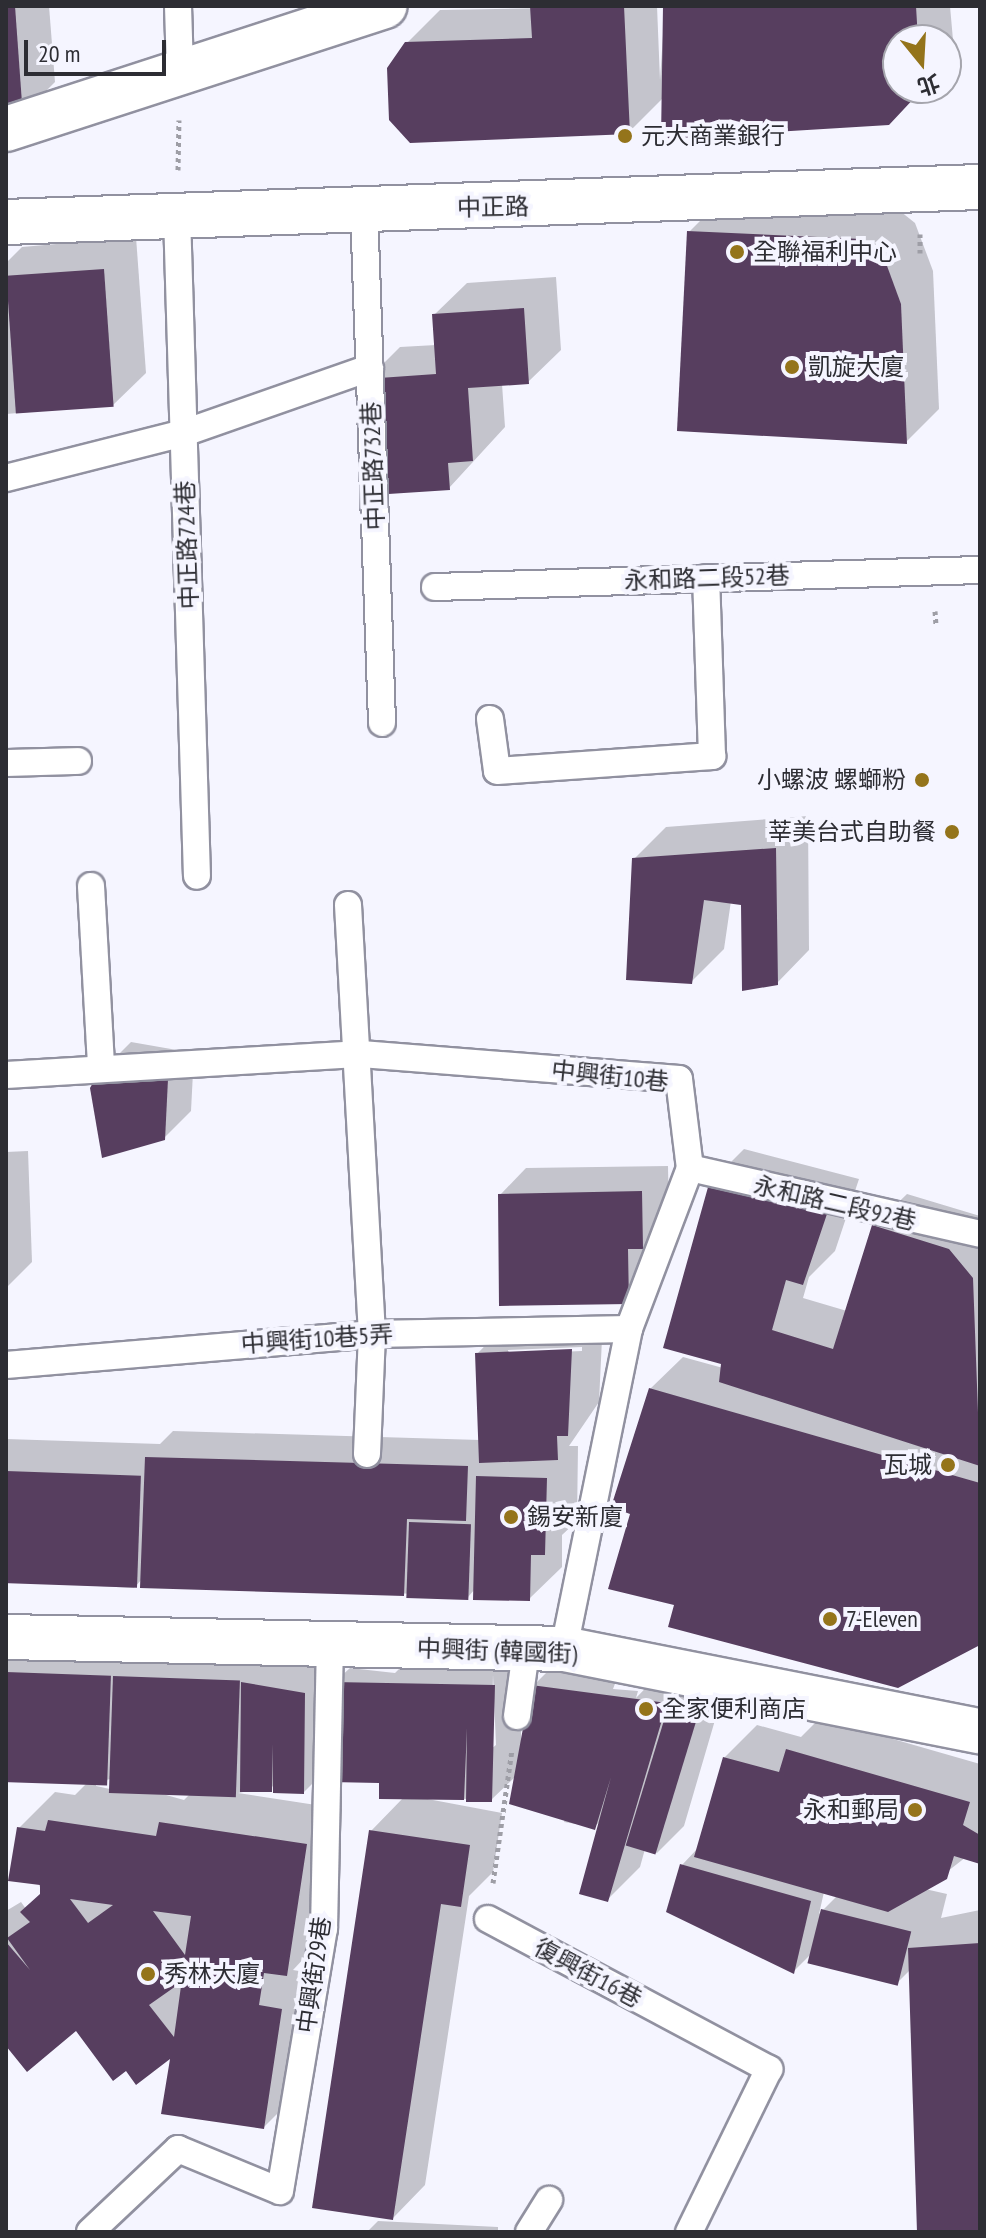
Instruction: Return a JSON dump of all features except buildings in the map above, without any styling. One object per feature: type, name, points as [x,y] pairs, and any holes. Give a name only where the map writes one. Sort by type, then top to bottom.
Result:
[{"type":"street","points":[[6,129],[365,9]]},
{"type":"street","name":"中正路","points":[[6,222],[980,187]]},
{"type":"street","name":"中興街 (韓國街)","points":[[6,1637],[545,1650],[980,1731]]},
{"type":"lane","points":[[178,6],[180,71]]},
{"type":"lane","name":"中正路732巷","points":[[364,209],[382,723]]},
{"type":"lane","name":"中正路724巷","points":[[177,215],[197,876]]},
{"type":"lane","points":[[6,478],[184,433],[370,368]]},
{"type":"lane","name":"永和路二段52巷","points":[[435,587],[980,570]]},
{"type":"lane","points":[[490,719],[497,771],[712,756],[706,578]]},
{"type":"lane","points":[[6,763],[78,761]]},
{"type":"lane","points":[[91,886],[101,1067]]},
{"type":"lane","points":[[348,905],[361,1054],[372,1334],[367,1454]]},
{"type":"lane","name":"中興街10巷","points":[[6,1075],[361,1054],[679,1079],[690,1168],[629,1329],[545,1650]]},
{"type":"lane","name":"永和路二段92巷","points":[[690,1168],[980,1234]]},
{"type":"lane","name":"中興街10巷5弄","points":[[6,1365],[372,1334],[629,1329]]},
{"type":"lane","name":"中興街29巷","points":[[90,2232],[178,2149],[280,2191],[324,1929],[330,1647]]},
{"type":"lane","points":[[517,1716],[545,1650]]},
{"type":"lane","name":"復興街16巷","points":[[488,1919],[769,2069],[689,2232]]},
{"type":"lane","points":[[529,2232],[549,2200]]},
{"type":"path","points":[[177,215],[180,71]]},
{"type":"path","points":[[935,611],[936,625]]},
{"type":"path","points":[[488,1919],[517,1716]]},
{"type":"place","name":"元大商業銀行","points":[[625,136]]},
{"type":"place","name":"全聯福利中心","points":[[737,252]]},
{"type":"place","name":"凱旋大廈","points":[[792,367]]},
{"type":"place","name":"小螺波 螺螄粉","points":[[922,780]]},
{"type":"place","name":"莘美台式自助餐","points":[[952,832]]},
{"type":"place","name":"瓦城","points":[[948,1465]]},
{"type":"place","name":"錫安新廈","points":[[511,1517]]},
{"type":"place","name":"7-Eleven","points":[[830,1619]]},
{"type":"place","name":"全家便利商店","points":[[646,1709]]},
{"type":"place","name":"永和郵局","points":[[915,1810]]},
{"type":"place","name":"秀林大廈","points":[[148,1974]]}]
